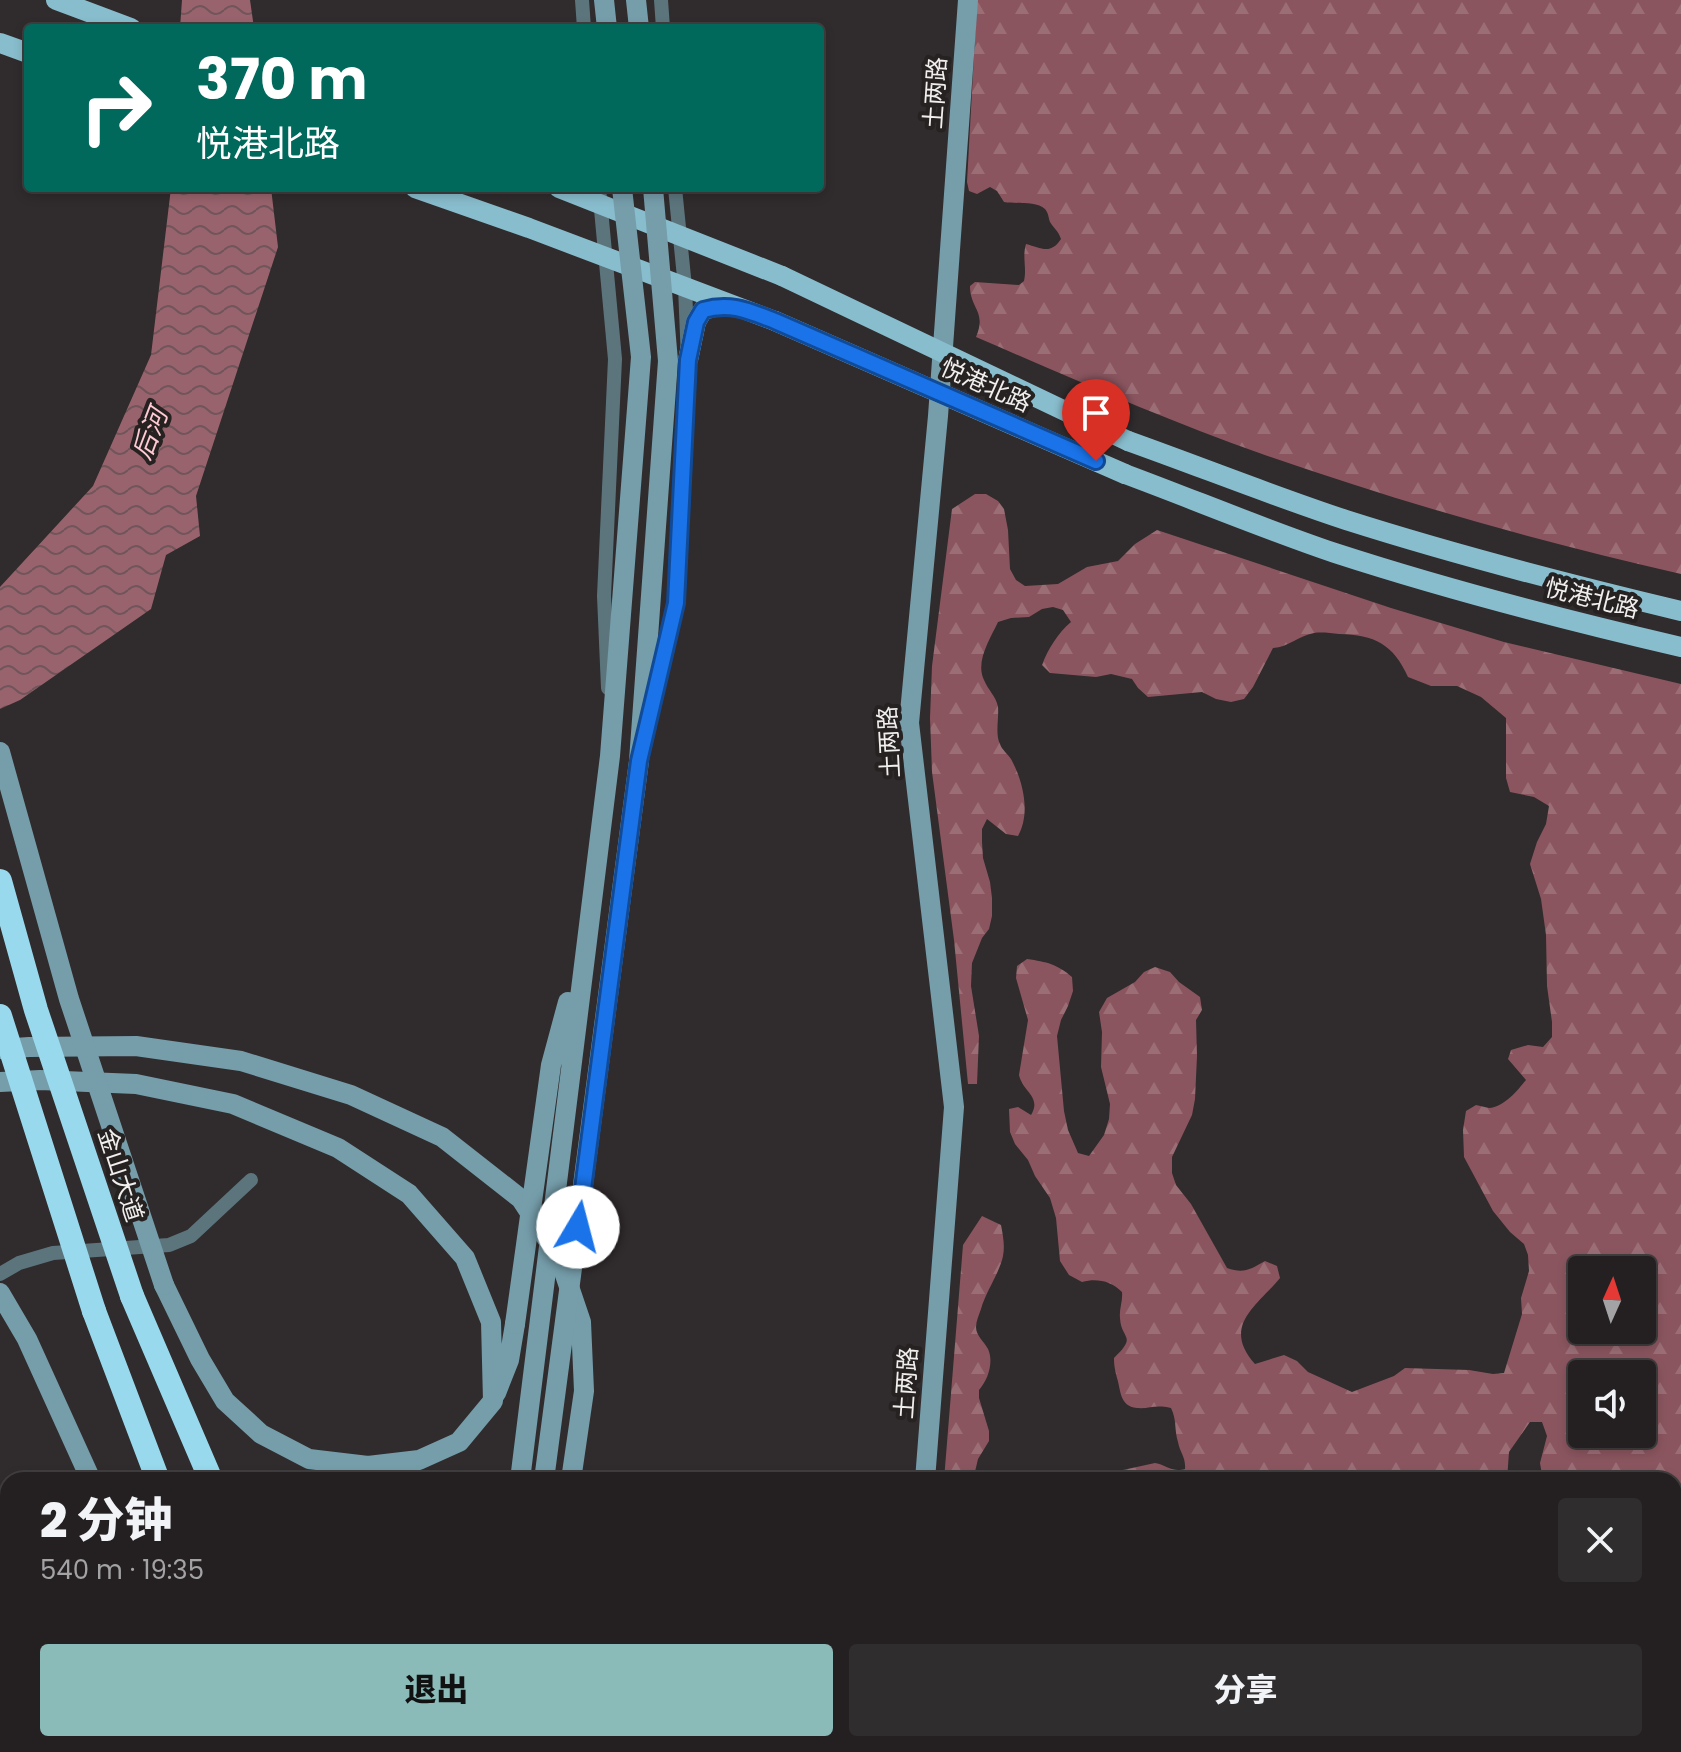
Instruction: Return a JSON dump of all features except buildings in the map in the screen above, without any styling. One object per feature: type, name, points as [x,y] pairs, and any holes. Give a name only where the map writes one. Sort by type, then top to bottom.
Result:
[{"type":"highway","name":"金山大道","points":[[0,881],[36,1010],[132,1296],[208,1472]]},
{"type":"highway","points":[[0,1016],[94,1311],[155,1472]]},
{"type":"main road","points":[[56,0],[120,24]]},
{"type":"main road","points":[[604,0],[607,24]]},
{"type":"main road","points":[[636,0],[639,24]]},
{"type":"main road","name":"土两路","points":[[926,1472],[954,1107],[909,723],[938,416],[968,0]]},
{"type":"main road","points":[[0,43],[24,52]]},
{"type":"main road","name":"悦港北路","points":[[426,192],[775,321],[1125,474],[1334,552],[1577,623],[1681,647]]},
{"type":"main road","points":[[521,1472],[610,756],[641,357],[622,192]]},
{"type":"main road","points":[[545,1472],[639,761],[668,361],[653,192]]},
{"type":"main road","name":"悦港北路","points":[[600,196],[679,235],[782,276],[1128,441],[1344,519],[1584,588],[1681,611]]},
{"type":"main road","points":[[688,360],[696,322],[703,310],[718,306],[738,307]]},
{"type":"main road","points":[[0,752],[69,999],[164,1285],[200,1359],[225,1401],[261,1434],[309,1459],[368,1466],[419,1460],[459,1442],[493,1401],[509,1360],[551,1065],[587,936]]},
{"type":"main road","points":[[0,1049],[136,1046],[241,1061],[351,1095],[442,1137],[521,1199],[559,1257],[581,1322],[584,1391],[572,1472]]},
{"type":"main road","points":[[0,1082],[40,1080],[136,1084],[233,1104],[338,1148],[409,1194],[465,1258],[491,1322],[493,1401]]},
{"type":"main road","points":[[0,1293],[27,1339],[87,1472]]},
{"type":"street","points":[[582,0],[584,24]]},
{"type":"street","points":[[661,0],[663,24]]},
{"type":"street","points":[[639,761],[676,603],[688,360],[685,287],[675,192]]},
{"type":"street","points":[[600,196],[615,359],[604,596],[610,756]]},
{"type":"street","points":[[0,1274],[19,1263],[53,1253],[169,1245],[191,1236],[251,1180]]},
{"type":"green space","points":[[977,0],[1681,0],[1681,574],[1522,535],[1314,472],[1190,427],[976,337],[980,321],[970,286],[975,282],[1019,285],[1024,281],[1026,244],[1049,249],[1061,239],[1041,206],[1004,202],[990,187],[977,194],[969,191]]},
{"type":"green space","points":[[975,494],[986,494],[1004,509],[1010,569],[1016,580],[1025,586],[1058,584],[1087,567],[1118,561],[1135,544],[1157,530],[1504,642],[1681,684],[1681,1472],[1542,1472],[1540,1463],[1547,1436],[1542,1422],[1530,1422],[1509,1452],[1508,1472],[1114,1472],[1155,1463],[1177,1470],[1185,1469],[1174,1417],[1171,1408],[1131,1407],[1122,1397],[1114,1358],[1127,1341],[1120,1318],[1122,1292],[1108,1283],[1093,1280],[1082,1282],[1069,1275],[1060,1261],[1056,1218],[1050,1198],[1010,1132],[1009,1109],[1018,1107],[1031,1115],[1034,1109],[1033,1099],[1019,1075],[1028,1020],[1016,978],[1017,966],[1027,959],[1040,961],[1056,966],[1072,977],[1073,991],[1057,1036],[1064,1111],[1078,1153],[1089,1156],[1104,1135],[1109,1119],[1110,1104],[1101,1067],[1099,1012],[1107,998],[1135,982],[1144,972],[1155,967],[1170,972],[1200,997],[1202,1010],[1196,1020],[1197,1056],[1192,1115],[1172,1157],[1176,1185],[1191,1204],[1227,1268],[1247,1270],[1265,1261],[1277,1266],[1280,1278],[1253,1307],[1242,1327],[1245,1351],[1255,1364],[1284,1355],[1297,1361],[1308,1372],[1352,1392],[1394,1376],[1405,1368],[1504,1373],[1522,1314],[1521,1298],[1529,1271],[1528,1255],[1524,1244],[1493,1211],[1464,1157],[1463,1130],[1466,1111],[1476,1105],[1489,1108],[1500,1105],[1526,1080],[1508,1059],[1511,1050],[1528,1045],[1543,1047],[1552,1037],[1546,935],[1541,899],[1530,864],[1546,824],[1549,806],[1534,797],[1510,792],[1506,778],[1506,718],[1481,697],[1457,686],[1431,686],[1408,677],[1389,649],[1363,636],[1317,633],[1273,648],[1244,699],[1231,702],[1202,692],[1148,697],[1132,679],[1111,674],[1096,677],[1050,673],[1042,665],[1044,659],[1071,622],[1063,610],[1053,607],[1042,609],[1029,617],[998,622],[985,651],[982,673],[996,700],[999,740],[1019,777],[1025,807],[1018,836],[1006,834],[987,819],[982,829],[992,916],[972,963],[971,986],[979,1036],[977,1084],[968,1084],[954,940],[932,772],[932,666],[952,509]]},
{"type":"green space","points":[[982,1216],[1001,1225],[1004,1252],[976,1325],[990,1359],[987,1376],[979,1390],[989,1441],[978,1459],[975,1472],[945,1472],[963,1245]]},
{"type":"water","points":[[182,0],[250,0],[253,24],[180,24]]},
{"type":"water","name":"后河","points":[[171,192],[271,192],[278,247],[196,496],[200,536],[166,555],[151,609],[20,700],[0,709],[0,587],[93,486],[151,355]]},
{"type":"route","points":[[578,1227],[639,761],[676,603],[688,360],[696,322],[703,310],[718,306],[738,307],[775,321],[1096,461]]}]
